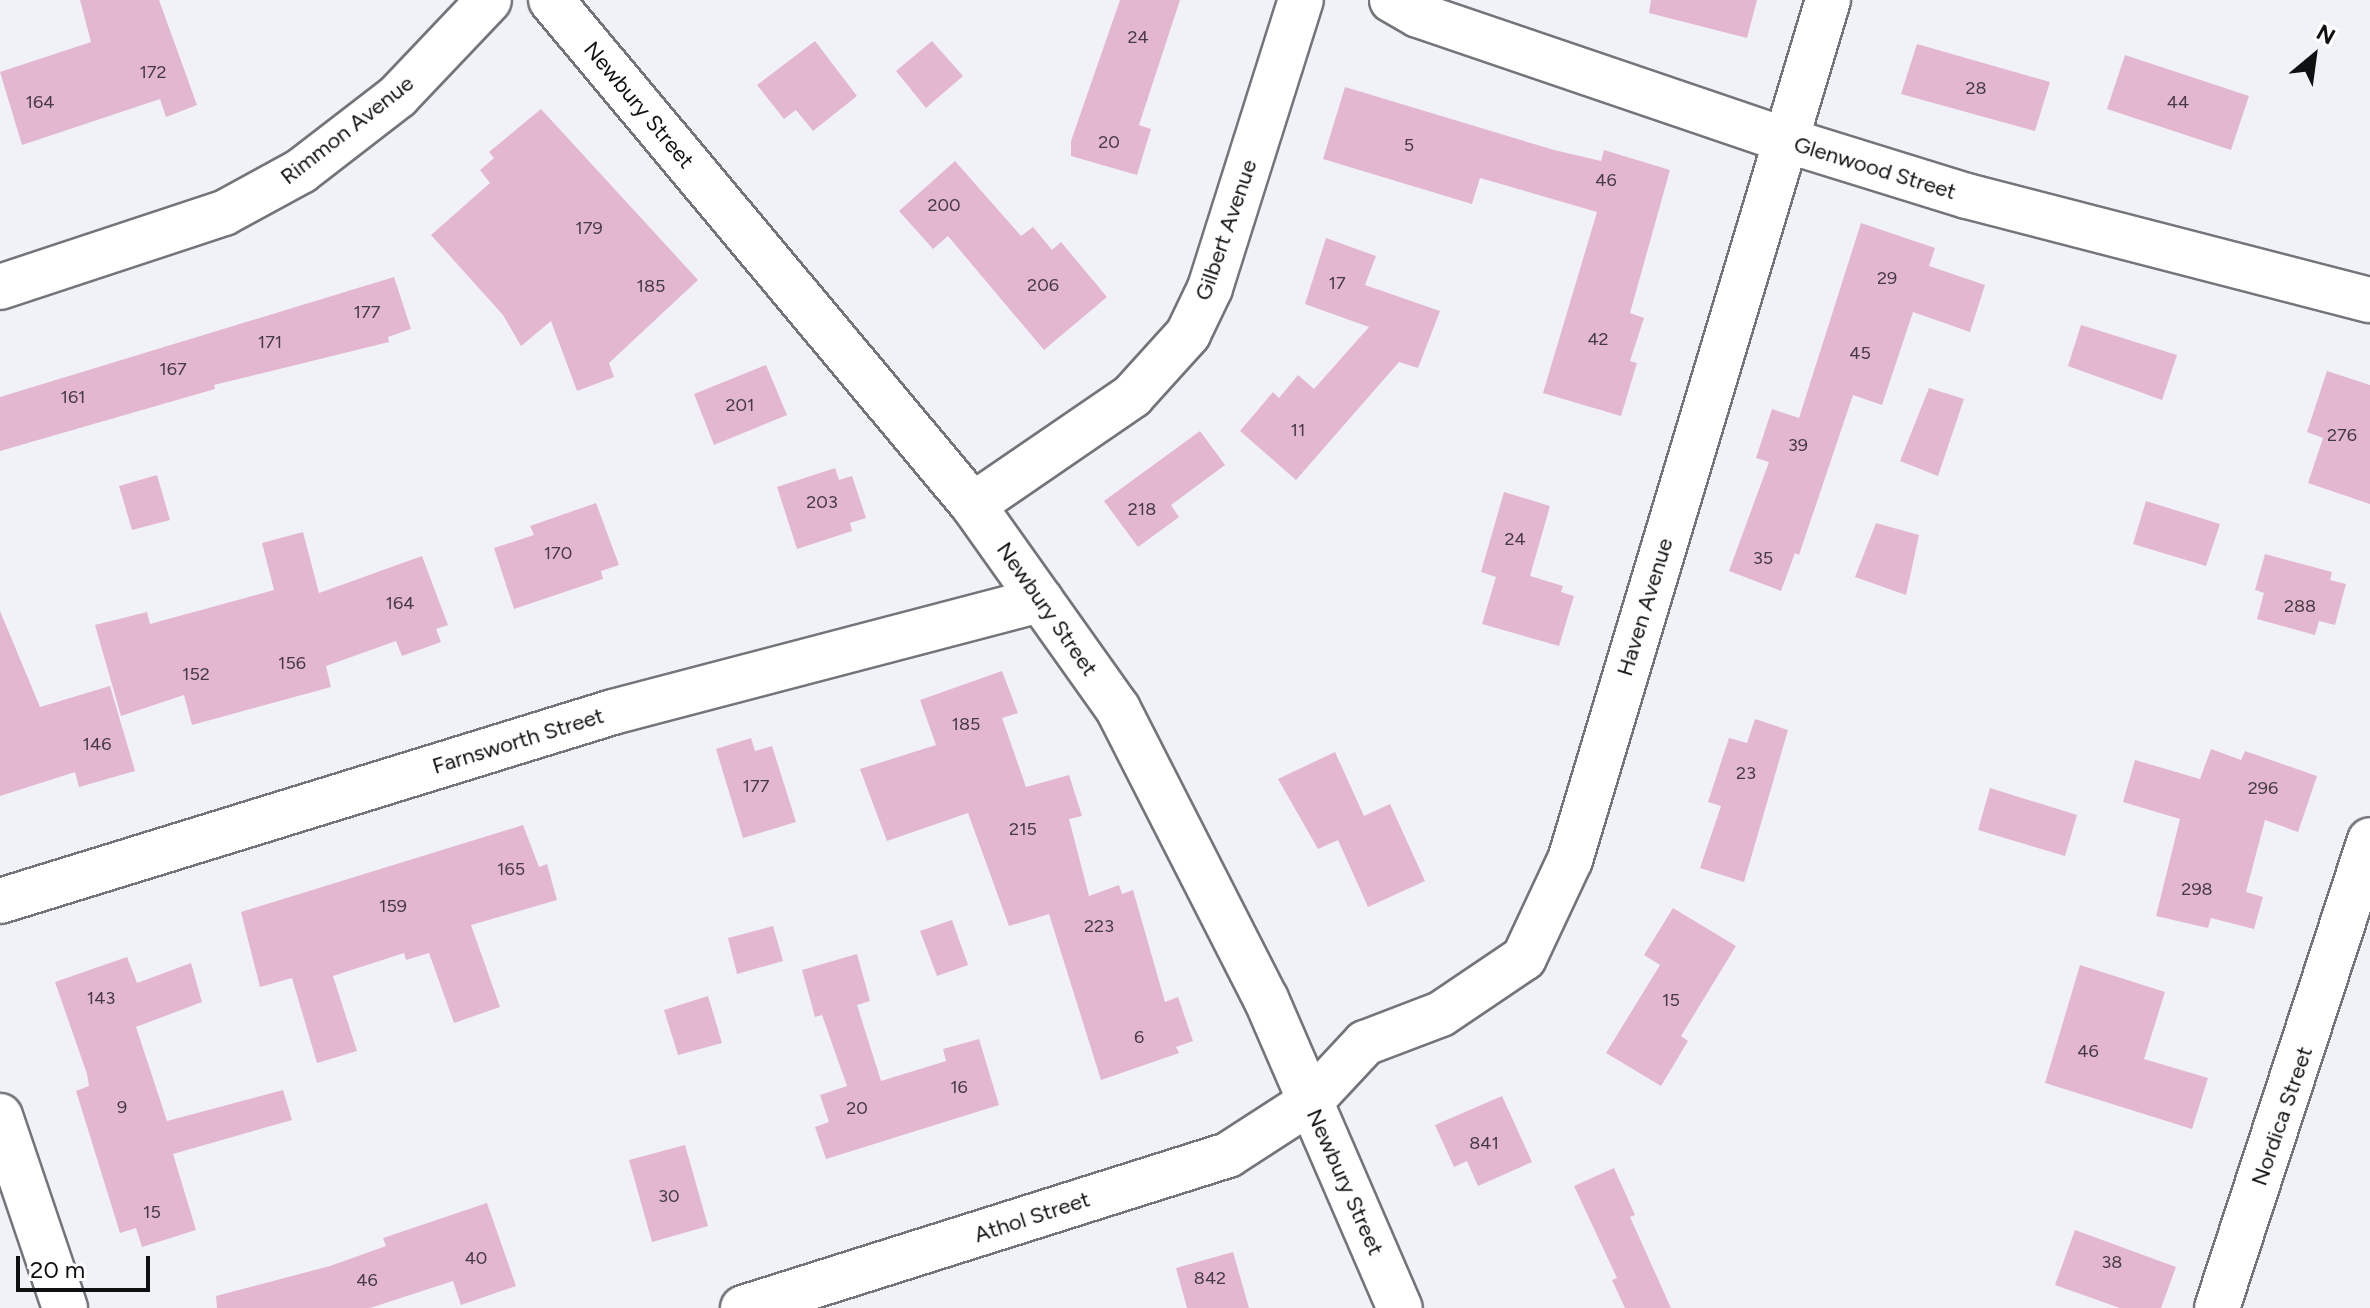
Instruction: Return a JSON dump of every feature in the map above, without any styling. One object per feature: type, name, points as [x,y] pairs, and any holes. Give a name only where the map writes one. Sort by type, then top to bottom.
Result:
[{"type":"street","name":"Rimmon Avenue","points":[[0,287],[224,213],[301,171],[398,96],[489,0]]},
{"type":"street","name":"Newbury Street","points":[[551,0],[973,505],[1118,709],[1266,999],[1400,1308]]},
{"type":"street","name":"Gilbert Avenue","points":[[973,505],[1132,396],[1188,334],[1210,288],[1301,0]]},
{"type":"street","name":"Glenwood Street","points":[[1392,0],[1418,15],[1786,140],[1967,196],[2370,300]]},
{"type":"street","name":"Haven Avenue","points":[[1310,1102],[1365,1043],[1441,1014],[1524,958],[1570,860],[1828,0]]},
{"type":"street","name":"Farnsworth Street","points":[[0,901],[613,712],[1041,600]]},
{"type":"street","name":"Nordica Street","points":[[2217,1308],[2370,840]]},
{"type":"street","name":"Athol Street","points":[[743,1308],[1228,1155],[1310,1102]]},
{"type":"street","points":[[0,1116],[65,1308]]},
{"type":"building","points":[[80,0],[159,0],[197,105],[166,117],[160,99],[22,145],[0,72],[91,42]]},
{"type":"building","points":[[1120,0],[1180,0],[1139,125],[1151,129],[1137,175],[1071,156],[1071,141]]},
{"type":"building","points":[[1651,0],[1757,0],[1747,38],[1649,13]]},
{"type":"building","points":[[815,41],[857,96],[813,131],[796,110],[784,119],[757,85]]},
{"type":"building","points":[[932,41],[963,76],[926,108],[896,71]]},
{"type":"building","points":[[1917,44],[2050,82],[2035,131],[1901,94]]},
{"type":"building","points":[[2125,55],[2249,96],[2231,150],[2107,109]]},
{"type":"building","points":[[1345,87],[1554,150],[1601,161],[1604,150],[1670,170],[1630,313],[1644,318],[1630,361],[1637,363],[1621,416],[1543,393],[1597,212],[1480,178],[1472,204],[1323,159]]},
{"type":"building","points":[[541,109],[698,280],[609,363],[614,377],[577,391],[551,321],[521,346],[503,315],[431,235],[490,183],[480,170],[494,158],[489,152]]},
{"type":"building","points":[[955,161],[1021,236],[1033,227],[1052,250],[1061,242],[1107,297],[1044,350],[948,236],[933,249],[899,211]]},
{"type":"building","points":[[1861,223],[1935,248],[1929,266],[1985,285],[1970,332],[1913,312],[1882,405],[1853,395],[1799,555],[1795,553],[1781,591],[1729,571],[1769,462],[1756,458],[1772,409],[1799,418]]},
{"type":"building","points":[[1326,238],[1376,256],[1365,285],[1440,311],[1418,368],[1399,362],[1296,480],[1240,431],[1273,392],[1279,398],[1298,375],[1314,389],[1369,327],[1305,304]]},
{"type":"building","points":[[394,277],[411,329],[388,337],[389,342],[214,385],[215,389],[0,451],[0,397]]},
{"type":"building","points":[[2081,325],[2177,355],[2162,400],[2068,366]]},
{"type":"building","points":[[766,365],[787,415],[714,445],[694,394]]},
{"type":"building","points":[[2327,371],[2370,385],[2370,504],[2308,483],[2323,438],[2307,432]]},
{"type":"building","points":[[1929,388],[1964,399],[1938,476],[1900,461]]},
{"type":"building","points":[[1200,431],[1225,465],[1171,505],[1179,517],[1138,547],[1104,501]]},
{"type":"building","points":[[835,468],[839,480],[852,476],[866,518],[850,523],[852,531],[797,549],[777,487]]},
{"type":"building","points":[[157,475],[170,520],[132,530],[119,486]]},
{"type":"building","points":[[1504,492],[1550,506],[1530,576],[1563,586],[1561,592],[1574,596],[1559,646],[1482,624],[1496,577],[1481,572]]},
{"type":"building","points":[[2146,501],[2220,524],[2206,566],[2133,544]]},
{"type":"building","points":[[596,503],[619,565],[601,571],[603,579],[514,609],[494,548],[534,535],[530,526]]},
{"type":"building","points":[[1876,523],[1919,535],[1906,595],[1855,577]]},
{"type":"building","points":[[303,532],[319,593],[422,556],[448,625],[436,629],[441,642],[402,656],[396,641],[326,666],[331,687],[192,725],[184,695],[121,716],[95,625],[147,612],[150,624],[274,590],[262,543]]},
{"type":"building","points":[[2265,554],[2332,572],[2330,580],[2346,584],[2335,625],[2319,621],[2315,635],[2257,619],[2264,593],[2255,590]]},
{"type":"building","points":[[0,611],[40,707],[110,686],[135,771],[79,787],[75,772],[0,796]]},
{"type":"building","points":[[1002,671],[1018,713],[1002,718],[1026,787],[1069,775],[1082,816],[1069,819],[1089,896],[1119,885],[1122,894],[1133,890],[1165,1002],[1178,997],[1193,1041],[1176,1047],[1179,1053],[1101,1080],[1049,914],[1009,926],[968,813],[887,841],[860,769],[936,745],[920,700]]},
{"type":"building","points":[[1755,719],[1788,730],[1744,882],[1700,868],[1721,806],[1708,802],[1729,738],[1747,743]]},
{"type":"building","points":[[751,738],[755,751],[772,746],[796,822],[743,838],[716,749]]},
{"type":"building","points":[[2211,749],[2241,760],[2245,751],[2317,776],[2298,832],[2265,820],[2246,892],[2263,897],[2254,929],[2211,918],[2208,928],[2156,916],[2180,819],[2123,802],[2135,760],[2200,779]]},
{"type":"building","points":[[1335,752],[1364,816],[1390,804],[1425,881],[1368,907],[1338,840],[1318,849],[1278,779]]},
{"type":"building","points":[[1990,788],[2077,815],[2065,856],[1978,830]]},
{"type":"building","points":[[523,825],[539,867],[547,864],[557,900],[471,925],[500,1007],[454,1023],[429,953],[406,960],[404,953],[333,976],[357,1051],[317,1063],[292,978],[260,987],[241,912]]},
{"type":"building","points":[[1673,908],[1736,946],[1681,1036],[1688,1041],[1661,1086],[1606,1053],[1660,965],[1644,955]]},
{"type":"building","points":[[952,920],[968,965],[937,976],[920,931]]},
{"type":"building","points":[[773,926],[783,961],[737,974],[728,938]]},
{"type":"building","points":[[857,954],[870,1001],[857,1005],[881,1081],[946,1061],[943,1049],[979,1039],[999,1105],[826,1159],[815,1127],[829,1122],[820,1095],[847,1086],[822,1015],[815,1017],[802,970]]},
{"type":"building","points":[[127,957],[137,983],[191,963],[202,1002],[136,1027],[167,1121],[283,1090],[292,1120],[173,1154],[196,1230],[142,1247],[136,1228],[120,1233],[76,1091],[89,1086],[87,1074],[55,982]]},
{"type":"building","points":[[2080,965],[2165,992],[2144,1059],[2208,1078],[2192,1129],[2045,1083]]},
{"type":"building","points":[[708,996],[722,1043],[678,1055],[664,1010]]},
{"type":"building","points":[[1502,1096],[1532,1162],[1478,1186],[1467,1161],[1454,1167],[1435,1125]]},
{"type":"building","points":[[685,1145],[708,1226],[652,1242],[629,1160]]},
{"type":"building","points":[[1614,1168],[1635,1215],[1630,1217],[1671,1308],[1625,1308],[1612,1280],[1617,1278],[1574,1186]]},
{"type":"building","points":[[487,1203],[516,1286],[461,1305],[453,1281],[370,1308],[217,1308],[216,1296],[330,1266],[386,1246],[383,1238]]},
{"type":"building","points":[[2075,1230],[2176,1267],[2161,1308],[2120,1308],[2055,1285]]},
{"type":"building","points":[[1233,1252],[1249,1308],[1187,1308],[1176,1268]]}]
